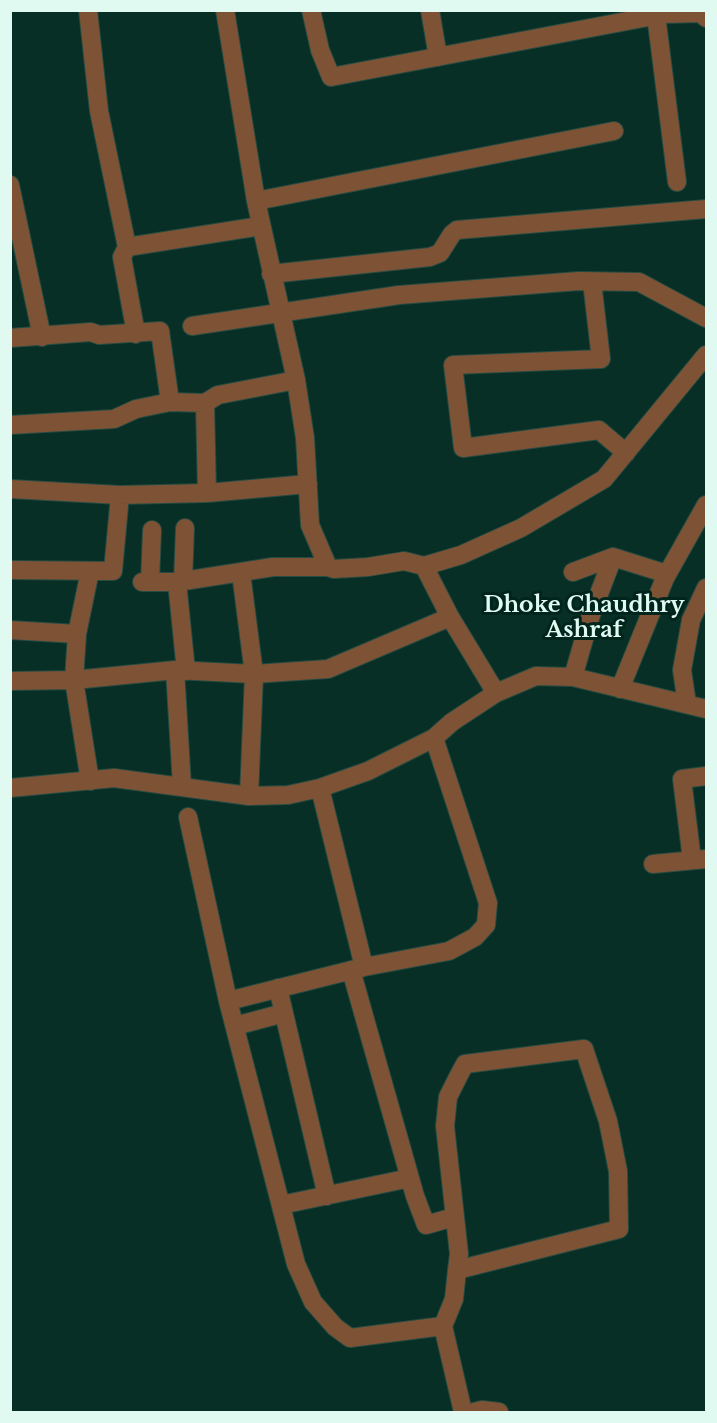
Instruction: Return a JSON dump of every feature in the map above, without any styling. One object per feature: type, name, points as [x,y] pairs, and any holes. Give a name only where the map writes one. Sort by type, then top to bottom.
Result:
[{"type":"street","points":[[88,10],[99,111],[128,247],[122,257],[136,334]]},
{"type":"street","points":[[225,10],[256,201],[296,380],[305,438],[310,525],[328,567]]},
{"type":"street","points":[[310,10],[320,50],[331,77],[656,15],[701,13],[706,18]]},
{"type":"street","points":[[430,10],[438,57]]},
{"type":"street","points":[[656,15],[677,182]]},
{"type":"street","points":[[256,201],[614,131]]},
{"type":"street","points":[[10,185],[19,269],[42,337]]},
{"type":"street","points":[[271,274],[430,257],[440,253],[457,230],[706,209]]},
{"type":"street","points":[[128,247],[261,226]]},
{"type":"street","points":[[592,282],[601,358],[453,365],[463,448],[598,430],[626,453]]},
{"type":"street","points":[[192,327],[279,312],[399,296],[592,282],[639,282],[706,318]]},
{"type":"street","points":[[10,339],[91,332],[99,335],[160,331],[170,402]]},
{"type":"street","points":[[152,530],[146,582],[180,581],[273,567],[328,567],[334,569],[369,567],[404,561],[424,566],[461,555],[521,528],[604,479],[706,357]]},
{"type":"street","points":[[10,425],[114,419],[136,409],[170,402],[206,404],[218,395],[296,380]]},
{"type":"street","points":[[206,404],[207,493]]},
{"type":"street","points":[[10,489],[120,495],[207,493],[309,484]]},
{"type":"street","points":[[10,570],[113,571],[120,495]]},
{"type":"street","points":[[620,689],[667,574],[706,505]]},
{"type":"street","points":[[182,786],[180,581],[185,528]]},
{"type":"street","points":[[573,572],[613,557],[667,574]]},
{"type":"street","points":[[573,677],[591,615],[613,557]]},
{"type":"street","points":[[424,566],[450,617],[496,693]]},
{"type":"street","points":[[90,571],[77,634],[74,680],[90,781]]},
{"type":"street","points":[[241,573],[254,674],[249,796]]},
{"type":"street","points":[[687,704],[682,670],[692,620],[706,588]]},
{"type":"street","points":[[10,681],[74,680],[181,670],[254,674],[328,669],[450,617]]},
{"type":"street","points":[[10,630],[77,634]]},
{"type":"street","points":[[10,788],[114,778],[249,796],[288,795],[320,788],[368,771],[434,738],[452,722],[496,693],[536,676],[573,677],[706,709]]},
{"type":"street","points":[[228,1001],[358,968],[449,951],[475,937],[486,925],[488,903],[434,738]]},
{"type":"street","points":[[653,864],[699,859],[682,779],[706,776]]},
{"type":"street","points":[[320,788],[358,968],[410,1178],[426,1225],[454,1217]]},
{"type":"street","points":[[188,818],[228,1001],[296,1264],[314,1302],[334,1328],[350,1338],[443,1326]]},
{"type":"street","points":[[278,988],[327,1196]]},
{"type":"street","points":[[235,1026],[284,1013]]},
{"type":"street","points":[[457,1270],[619,1229],[618,1171],[608,1121],[584,1049],[465,1064],[448,1097],[445,1126],[459,1254],[457,1270],[454,1299],[443,1326],[463,1413]]},
{"type":"street","points":[[281,1205],[410,1178]]},
{"type":"street","points":[[474,1413],[482,1410],[499,1413]]},
{"type":"district","name":"Dhoke Chaudhry Ashraf","points":[[584,618]]}]
